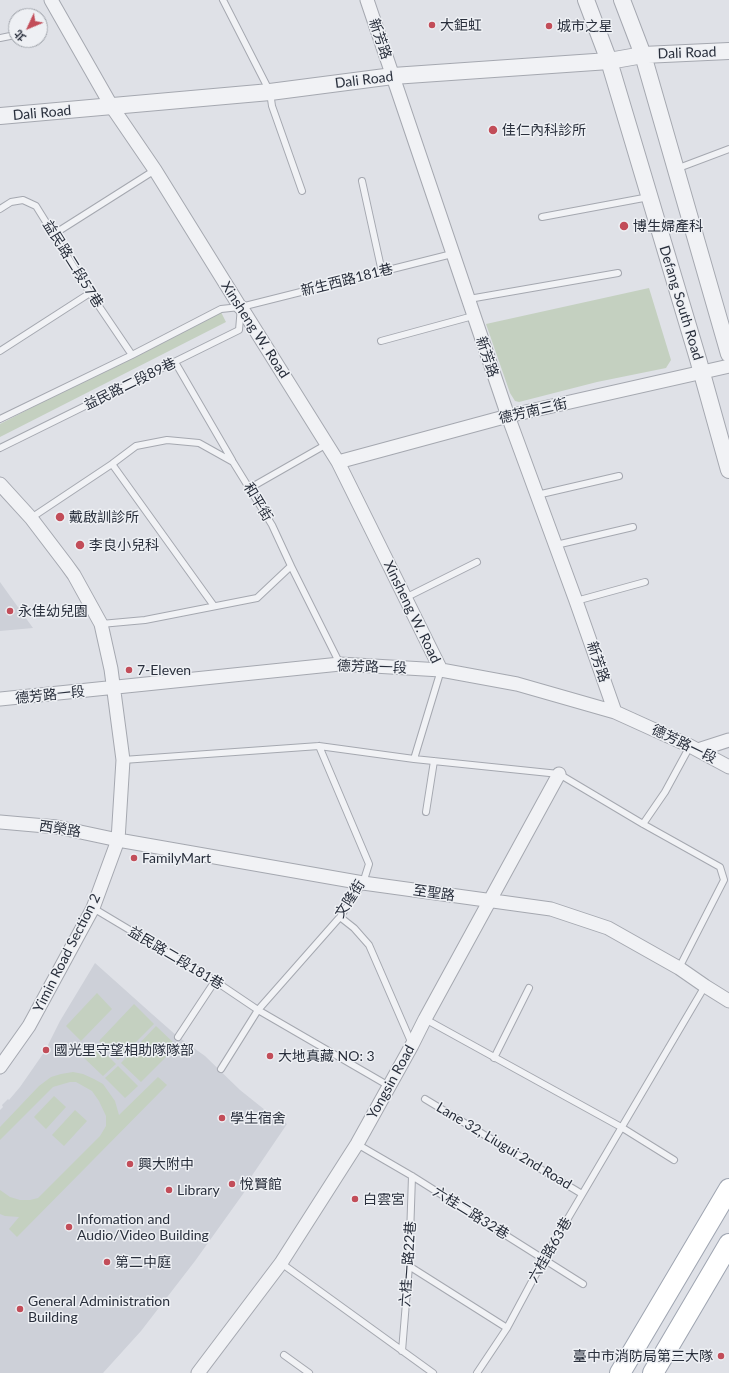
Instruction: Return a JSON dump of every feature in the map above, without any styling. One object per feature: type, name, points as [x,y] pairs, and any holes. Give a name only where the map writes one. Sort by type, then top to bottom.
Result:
[{"type":"main road","points":[[620,1373],[729,1189]]},
{"type":"main road","points":[[653,1373],[729,1244]]},
{"type":"main road","points":[[656,1312],[680,1327]]},
{"type":"street","name":"Xinsheng W. Road","points":[[51,0],[112,107],[155,170],[338,462],[441,670]]},
{"type":"street","name":"新芳路","points":[[366,0],[393,76],[452,254],[469,299],[473,316],[615,712]]},
{"type":"street","name":"Defang South Road","points":[[586,0],[609,61],[702,372],[729,470]]},
{"type":"street","points":[[622,0],[644,55],[729,354]]},
{"type":"street","name":"Dali Road","points":[[0,116],[270,92],[393,76],[609,61],[644,55],[729,51]]},
{"type":"street","name":"德芳南三街","points":[[338,462],[508,416],[729,366]]},
{"type":"street","name":"Yimin Road Section 2","points":[[0,484],[30,518],[74,575],[101,624],[111,669],[123,760],[118,840],[93,908],[29,1026],[0,1067]]},
{"type":"street","name":"德芳路一段","points":[[0,699],[340,664],[441,670],[517,684],[615,712],[694,748],[729,766]]},
{"type":"street","points":[[694,748],[729,740]]},
{"type":"street","name":"Yongsin Road","points":[[198,1373],[281,1263],[357,1144],[559,774]]},
{"type":"street","name":"西榮路","points":[[0,822],[57,827],[118,840]]},
{"type":"street","name":"至聖路","points":[[118,840],[363,883],[551,909],[608,928],[679,968],[729,1000]]},
{"type":"lane","points":[[223,0],[270,92],[272,106],[302,191]]},
{"type":"lane","points":[[676,169],[729,149]]},
{"type":"lane","points":[[54,234],[155,170]]},
{"type":"lane","points":[[362,181],[382,272]]},
{"type":"lane","points":[[542,217],[649,198]]},
{"type":"lane","name":"益民路二段57巷","points":[[0,209],[11,202],[23,200],[36,206],[90,293],[132,355]]},
{"type":"lane","name":"新生西路181巷","points":[[240,307],[452,254]]},
{"type":"lane","points":[[469,299],[618,273]]},
{"type":"lane","points":[[0,351],[90,293]]},
{"type":"lane","name":"益民路二段89巷","points":[[0,419],[132,355],[221,309],[240,307],[239,330],[0,448]]},
{"type":"lane","points":[[381,341],[473,316]]},
{"type":"lane","points":[[175,362],[233,462]]},
{"type":"lane","name":"和平街","points":[[30,518],[112,464],[136,446],[167,440],[199,442],[233,462],[250,488],[272,525],[340,664]]},
{"type":"lane","points":[[250,488],[327,444]]},
{"type":"lane","points":[[112,464],[214,606]]},
{"type":"lane","points":[[537,495],[619,476]]},
{"type":"lane","points":[[556,545],[633,527]]},
{"type":"lane","points":[[405,598],[477,562]]},
{"type":"lane","points":[[101,624],[146,620],[257,598],[291,566]]},
{"type":"lane","points":[[576,601],[645,582]]},
{"type":"lane","points":[[414,759],[441,670]]},
{"type":"lane","points":[[123,760],[319,746],[414,759],[559,774],[643,824],[720,867],[724,880],[679,968]]},
{"type":"lane","name":"文隆街","points":[[221,1069],[258,1010],[340,917],[363,883],[369,864],[319,746]]},
{"type":"lane","points":[[643,824],[694,748]]},
{"type":"lane","points":[[426,812],[434,761]]},
{"type":"lane","name":"益民路二段181巷","points":[[93,908],[214,981],[258,1010],[389,1086]]},
{"type":"lane","points":[[340,917],[354,928],[369,945],[412,1045]]},
{"type":"lane","points":[[178,1037],[214,981]]},
{"type":"lane","name":"六桂路63巷","points":[[477,1373],[507,1328],[544,1259],[705,986]]},
{"type":"lane","points":[[494,1058],[529,988]]},
{"type":"lane","points":[[425,1019],[622,1127],[674,1160]]},
{"type":"lane","name":"Lane 32, Liugui 2nd Road","points":[[425,1099],[582,1194]]},
{"type":"lane","name":"六桂二路32巷","points":[[357,1144],[412,1176],[583,1284]]},
{"type":"lane","name":"六桂一路22巷","points":[[402,1351],[409,1266],[412,1176]]},
{"type":"lane","points":[[281,1263],[433,1373]]},
{"type":"lane","points":[[409,1266],[507,1328]]},
{"type":"lane","points":[[284,1355],[309,1373]]},
{"type":"shaded area","name":"永佳幼兒園","points":[[0,582],[15,603],[33,628],[0,631]]},
{"type":"shaded area","name":"興大附中","points":[[95,963],[177,1036],[205,1056],[240,1090],[265,1110],[287,1124],[251,1177],[248,1187],[195,1261],[141,1331],[103,1373],[0,1373],[0,1110],[3,1107],[2,1105],[8,1099],[9,1100],[20,1087],[45,1051],[60,1021]]},
{"type":"green space","points":[[649,288],[671,360],[666,368],[597,382],[519,402],[515,401],[510,393],[486,324]]},
{"type":"green space","points":[[220,310],[226,322],[0,437],[0,424]]},
{"type":"green space","points":[[97,993],[112,1009],[81,1041],[66,1026]]},
{"type":"green space","points":[[134,1004],[154,1024],[118,1060],[99,1041]]},
{"type":"green space","points":[[156,1026],[177,1046],[141,1082],[121,1063]]},
{"type":"green space","points":[[96,1044],[116,1064],[103,1076],[83,1057]]},
{"type":"green space","points":[[118,1066],[138,1086],[125,1098],[105,1078]]},
{"type":"green space","points":[[73,1072],[83,1074],[103,1084],[115,1101],[119,1115],[158,1077],[167,1085],[17,1237],[9,1229],[19,1217],[0,1214],[0,1190],[10,1197],[20,1200],[38,1198],[100,1136],[106,1126],[106,1116],[99,1101],[92,1091],[76,1082],[70,1082],[53,1087],[0,1140],[0,1127],[39,1086],[51,1077]]},
{"type":"green space","points":[[54,1096],[66,1107],[46,1129],[34,1117]]},
{"type":"green space","points":[[75,1110],[87,1121],[64,1146],[52,1135]]},
{"type":"place","name":"大鉅虹","points":[[432,25]]},
{"type":"place","name":"城市之星","points":[[549,26]]},
{"type":"place","name":"佳仁內科診所","points":[[493,130]]},
{"type":"place","name":"博生婦產科","points":[[624,226]]},
{"type":"place","name":"戴啟訓診所","points":[[60,517]]},
{"type":"place","name":"李良小兒科","points":[[80,545]]},
{"type":"place","name":"永佳幼兒園","points":[[10,611]]},
{"type":"place","name":"7-Eleven","points":[[129,670]]},
{"type":"place","name":"FamilyMart","points":[[134,858]]},
{"type":"place","name":"國光里守望相助隊隊部","points":[[46,1050]]},
{"type":"place","name":"大地真藏 NO: 3","points":[[270,1056]]},
{"type":"place","name":"學生宿舍","points":[[222,1118]]},
{"type":"place","name":"興大附中","points":[[130,1164]]},
{"type":"place","name":"悅賢館","points":[[232,1184]]},
{"type":"place","name":"Library","points":[[169,1190]]},
{"type":"place","name":"白雲宮","points":[[355,1199]]},
{"type":"place","name":"Infomation and Audio/Video Building","points":[[69,1227]]},
{"type":"place","name":"第二中庭","points":[[107,1262]]},
{"type":"place","name":"General Administration Building","points":[[20,1309]]},
{"type":"place","name":"臺中市消防局第三大隊","points":[[721,1356]]}]
